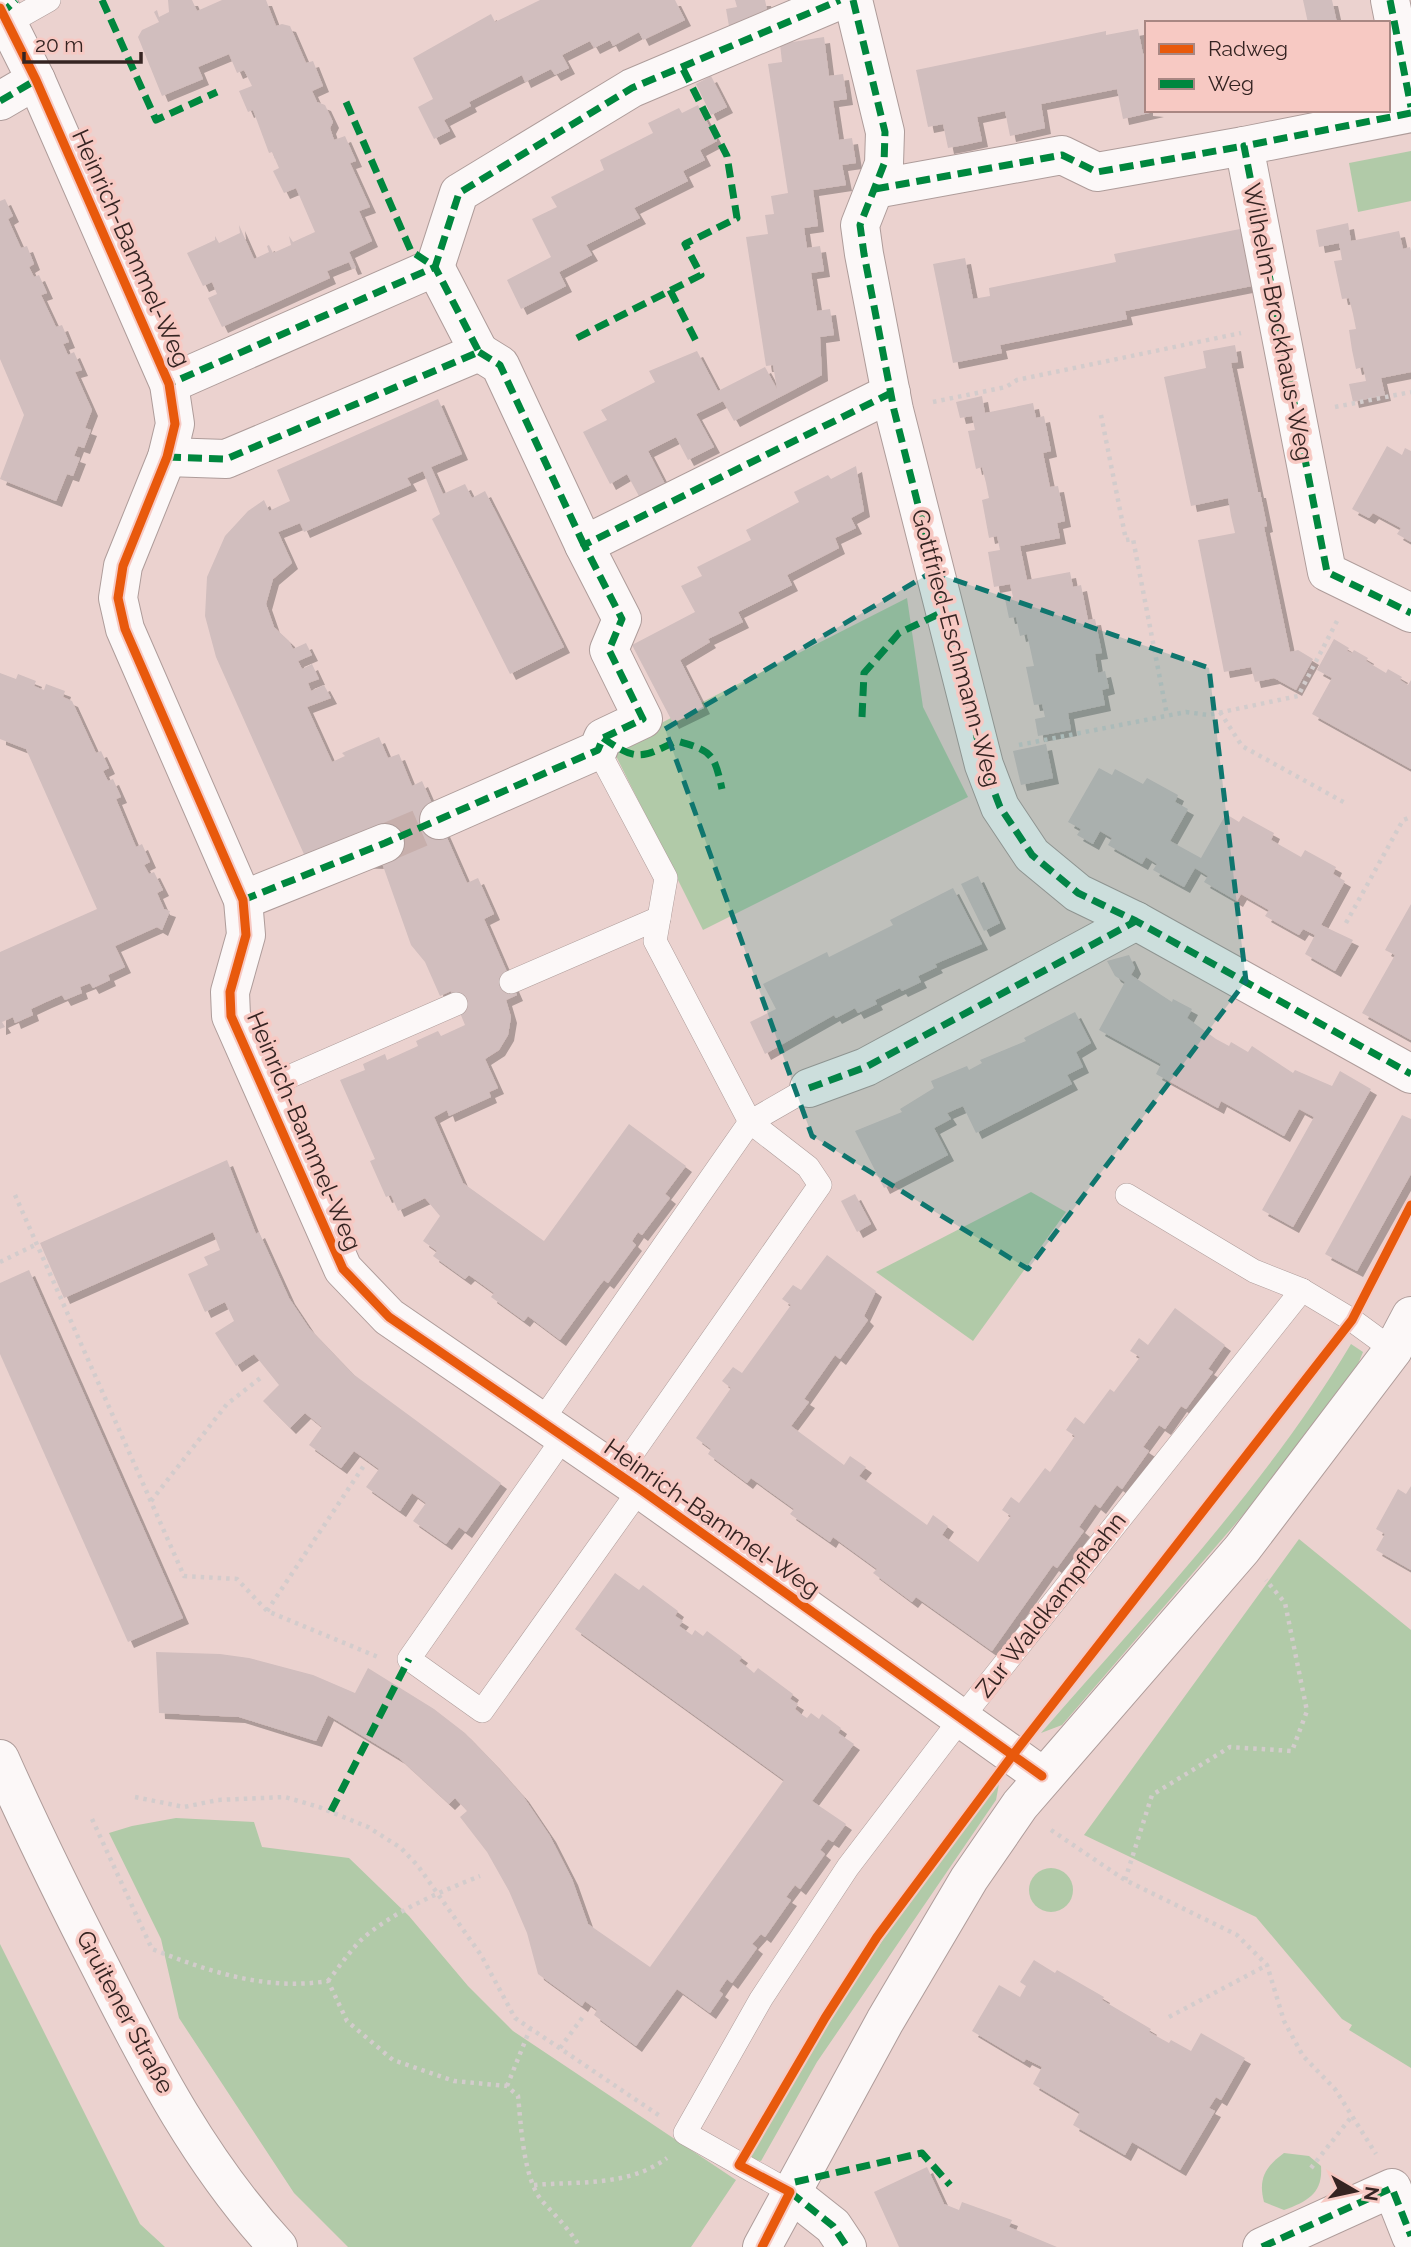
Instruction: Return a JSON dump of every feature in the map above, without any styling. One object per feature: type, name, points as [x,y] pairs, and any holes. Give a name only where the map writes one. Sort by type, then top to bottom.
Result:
[{"type":"street","points":[[439,820],[598,750],[603,738],[643,719],[609,650],[622,619],[584,545],[500,365],[479,352],[435,267],[459,193],[632,88],[840,0]]},
{"type":"street","name":"Gottfried-Eschmann-Weg","points":[[853,0],[885,132],[884,164],[860,225],[892,402],[981,753],[1000,807],[1032,855],[1078,893],[1136,921],[1411,1074]]},
{"type":"street","points":[[1390,0],[1411,107]]},
{"type":"street","name":"Heinrich-Bammel-Weg","points":[[5,15],[169,384],[175,424],[167,457],[123,566],[118,598],[125,629],[243,900],[246,935],[230,992],[231,1016],[261,1089],[343,1269],[389,1317],[629,1481],[960,1720],[1031,1791]]},
{"type":"street","points":[[0,102],[36,80]]},
{"type":"street","points":[[875,189],[1062,155],[1097,172],[1411,114]]},
{"type":"street","name":"Wilhelm-Brockhaus-Weg","points":[[1244,146],[1327,572],[1411,613]]},
{"type":"street","name":"Heinrich-Bammel-Weg","points":[[169,384],[435,267]]},
{"type":"street","points":[[167,457],[226,459],[479,352]]},
{"type":"street","points":[[584,545],[892,402]]},
{"type":"street","points":[[243,900],[385,843]]},
{"type":"street","points":[[809,1088],[866,1067],[1136,921]]},
{"type":"street","points":[[762,2247],[790,2192],[969,1879],[1031,1791],[1242,1549],[1393,1350],[1411,1316]]},
{"type":"street","name":"Gruitener Straße","points":[[0,1759],[37,1843],[151,2068],[237,2202],[278,2247]]},
{"type":"street","points":[[1262,2247],[1392,2188],[1411,2236]]},
{"type":"street","points":[[790,2192],[833,2226],[846,2247]]},
{"type":"lane","points":[[5,15],[48,0]]},
{"type":"lane","points":[[598,750],[666,878],[655,940],[750,1122],[808,1167],[820,1185],[482,1711],[409,1659],[552,1429],[750,1122],[809,1088]]},
{"type":"lane","points":[[511,982],[659,918]]},
{"type":"lane","points":[[261,1089],[456,1004]]},
{"type":"lane","points":[[1127,1195],[1254,1271],[1302,1290],[1352,1320],[1393,1350]]},
{"type":"lane","name":"Zur Waldkampfbahn","points":[[685,2133],[761,1999],[848,1867],[960,1720],[1302,1290]]},
{"type":"lane","points":[[685,2133],[790,2192]]},
{"type":"path","points":[[892,402],[1006,387],[1017,380],[1279,325]]},
{"type":"path","points":[[1296,415],[1411,392]]},
{"type":"path","points":[[1101,415],[1126,540],[1133,539],[1167,715]]},
{"type":"path","points":[[981,753],[1167,715],[1186,712],[1208,715],[1298,696],[1355,586]]},
{"type":"path","points":[[1220,712],[1242,746],[1347,804]]},
{"type":"path","points":[[1346,923],[1403,820],[1411,817]]},
{"type":"path","points":[[15,1195],[184,1576],[237,1579],[267,1611],[358,1651],[380,1657]]},
{"type":"path","points":[[0,1262],[35,1245]]},
{"type":"path","points":[[151,1501],[227,1404],[263,1376]]},
{"type":"path","points":[[267,1611],[365,1464]]},
{"type":"path","points":[[1125,1880],[1152,1795],[1230,1747],[1292,1751],[1307,1711],[1285,1602],[1242,1549]]},
{"type":"path","points":[[1031,1791],[1058,1835],[1125,1880],[1237,1935],[1267,1965],[1284,2021],[1303,2056],[1335,2089],[1384,2166],[1392,2188]]},
{"type":"path","points":[[135,1797],[184,1807],[218,1800],[285,1797],[319,1807],[368,1827],[401,1848],[438,1893],[481,1955],[514,2018],[685,2133],[665,2160],[636,2175],[606,2182],[534,2185]]},
{"type":"path","points":[[92,1819],[152,1949],[263,1984],[303,1985],[328,1981],[360,1941],[438,1893],[480,1876]]},
{"type":"path","points":[[1170,2017],[1267,1965]]},
{"type":"path","points":[[328,1981],[347,2021],[393,2060],[454,2081],[507,2086],[518,2096],[523,2146],[534,2185],[541,2200],[556,2212],[580,2247]]},
{"type":"path","points":[[560,2048],[585,2014]]},
{"type":"path","points":[[507,2086],[530,2029]]},
{"type":"path","points":[[1311,2168],[1352,2116]]},
{"type":"highlighted area","points":[[932,572],[1209,668],[1246,981],[1028,1269],[812,1136],[665,729]]},
{"type":"green space","points":[[1411,151],[1411,201],[1358,212],[1349,163]]},
{"type":"green space","points":[[907,598],[923,707],[968,797],[703,930],[612,748]]},
{"type":"green space","points":[[1031,1192],[1066,1212],[973,1341],[876,1272]]},
{"type":"green space","points":[[1351,1344],[1363,1352],[1358,1364],[1249,1508],[1062,1725],[1041,1733],[1244,1497],[1282,1448]]},
{"type":"green space","points":[[1299,1539],[1411,1630],[1411,2068],[1349,2030],[1352,2025],[1342,2019],[1256,1917],[1084,1835]]},
{"type":"green space","points":[[999,1784],[996,1800],[817,2062],[761,2161],[750,2158],[866,1965],[930,1873]]},
{"type":"green space","points":[[176,1818],[254,1822],[262,1847],[349,1858],[409,1916],[468,1986],[513,2031],[736,2180],[691,2247],[348,2247],[294,2193],[179,2018],[161,1939],[109,1833]]},
{"type":"green space","points":[[1051,1868],[1067,1874],[1073,1890],[1067,1906],[1051,1912],[1035,1906],[1029,1890],[1035,1874]]},
{"type":"green space","points":[[0,1944],[140,2224],[165,2247],[0,2247]]},
{"type":"green space","points":[[1284,2153],[1309,2156],[1321,2166],[1321,2175],[1312,2195],[1284,2210],[1264,2202],[1262,2187],[1268,2169]]},
{"type":"building","points":[[168,0],[192,0],[197,11],[222,0],[266,0],[276,26],[290,26],[306,63],[313,61],[323,86],[312,91],[317,102],[325,105],[333,122],[330,128],[334,140],[345,136],[356,161],[350,163],[370,207],[359,211],[372,241],[349,252],[356,268],[352,269],[349,262],[327,271],[330,278],[222,327],[208,298],[217,294],[212,282],[203,286],[187,253],[215,240],[215,236],[219,243],[240,233],[239,225],[254,259],[269,252],[269,245],[273,253],[291,245],[289,236],[293,242],[315,232],[296,188],[284,193],[273,171],[279,168],[272,152],[269,153],[253,110],[248,112],[239,91],[252,86],[244,70],[237,73],[229,54],[198,67],[203,79],[162,96],[138,37],[142,30],[159,22],[154,12],[157,10],[159,17],[169,12]]},
{"type":"building","points":[[540,0],[675,0],[685,20],[643,40],[639,32],[613,46],[610,40],[594,48],[590,41],[562,55],[569,68],[555,75],[551,69],[525,82],[522,75],[469,102],[471,106],[444,120],[450,131],[434,139],[418,107],[433,99],[413,58],[491,14],[495,22]]},
{"type":"building","points":[[735,0],[765,0],[769,19],[730,32],[726,9],[737,7]]},
{"type":"building","points":[[1303,0],[1332,0],[1337,21],[1308,21]]},
{"type":"building","points":[[1138,29],[1145,54],[1145,112],[1154,112],[1123,119],[1117,89],[1041,104],[1045,128],[1010,136],[1005,111],[977,117],[982,141],[964,145],[948,148],[943,124],[928,127],[916,70],[1106,31],[1106,35]]},
{"type":"building","points":[[824,37],[829,76],[843,74],[847,99],[833,101],[839,140],[852,138],[856,163],[842,165],[846,185],[813,190],[818,226],[804,228],[807,248],[820,246],[824,271],[811,273],[817,311],[830,309],[834,335],[820,337],[822,375],[734,421],[723,401],[696,414],[714,447],[688,460],[676,437],[648,451],[665,484],[640,498],[627,474],[610,484],[583,432],[607,420],[601,410],[655,382],[649,371],[697,351],[718,391],[765,367],[777,389],[773,365],[766,366],[746,237],[768,234],[765,215],[774,214],[771,196],[788,193],[768,64],[782,62],[780,44]]},
{"type":"building","points":[[711,76],[727,107],[711,115],[696,84]]},
{"type":"building","points":[[698,105],[717,141],[700,150],[705,160],[683,171],[688,181],[634,208],[640,218],[586,245],[592,255],[559,272],[566,286],[521,309],[507,280],[551,257],[532,219],[557,207],[551,197],[604,170],[600,160],[653,133],[648,123],[679,108],[682,113]]},
{"type":"building","points":[[5,199],[13,216],[8,219],[21,248],[27,246],[34,264],[29,267],[34,277],[39,275],[47,293],[41,295],[56,327],[62,325],[69,342],[63,344],[68,355],[74,352],[82,370],[75,372],[92,410],[85,428],[91,430],[84,448],[78,446],[74,456],[80,458],[73,476],[67,474],[56,501],[0,479],[24,415],[0,359],[0,201]]},
{"type":"building","points":[[1348,223],[1351,241],[1399,231],[1403,249],[1410,247],[1411,251],[1411,372],[1381,378],[1385,395],[1353,402],[1349,384],[1366,381],[1363,367],[1356,369],[1349,330],[1356,329],[1353,314],[1349,298],[1342,299],[1334,261],[1342,260],[1339,243],[1319,247],[1316,230]]},
{"type":"building","points":[[1240,229],[1252,286],[1125,311],[1127,319],[1000,345],[1002,353],[953,363],[933,264],[965,258],[973,299],[990,296],[989,288],[1116,262],[1114,254]]},
{"type":"building","points":[[1235,345],[1238,362],[1231,363],[1267,526],[1264,527],[1290,652],[1298,650],[1313,659],[1296,690],[1274,678],[1255,682],[1251,667],[1224,672],[1198,540],[1235,533],[1228,498],[1191,506],[1164,377],[1206,368],[1203,351]]},
{"type":"building","points":[[982,396],[985,413],[1033,403],[1036,418],[1044,416],[1051,451],[1043,453],[1050,487],[1058,486],[1065,521],[1057,523],[1060,538],[1020,546],[1027,580],[1070,572],[1073,587],[1081,585],[1088,620],[1095,619],[1102,653],[1095,654],[1098,673],[1105,671],[1109,688],[1102,690],[1105,705],[1068,713],[1071,730],[1038,736],[1035,719],[1045,717],[1042,704],[1034,705],[1026,667],[1034,666],[1027,634],[1020,636],[1016,617],[1009,618],[1005,599],[1013,597],[1010,584],[994,587],[988,552],[1000,550],[997,536],[989,538],[982,500],[989,498],[982,467],[976,469],[968,431],[975,430],[972,416],[960,418],[956,402]]},
{"type":"building","points":[[438,399],[462,454],[431,467],[443,494],[465,484],[472,498],[485,491],[564,647],[510,674],[432,519],[440,514],[423,471],[407,478],[411,485],[304,532],[300,523],[278,532],[292,563],[273,579],[266,604],[274,627],[289,641],[293,649],[306,643],[312,655],[298,661],[302,669],[312,664],[319,679],[308,683],[311,691],[324,685],[331,698],[307,707],[332,762],[345,756],[342,753],[379,737],[388,758],[399,754],[412,786],[422,781],[467,883],[478,878],[494,914],[484,919],[517,995],[506,1000],[511,1017],[508,1035],[499,1050],[485,1059],[498,1088],[489,1092],[491,1097],[449,1116],[447,1110],[434,1117],[463,1183],[544,1241],[629,1124],[686,1166],[665,1194],[670,1198],[642,1235],[638,1232],[632,1241],[636,1245],[608,1283],[604,1280],[600,1285],[560,1340],[528,1316],[524,1321],[491,1297],[494,1293],[469,1275],[465,1279],[433,1256],[437,1251],[423,1241],[440,1216],[425,1198],[398,1211],[391,1195],[386,1197],[370,1161],[375,1159],[340,1080],[365,1070],[363,1064],[385,1054],[387,1060],[418,1046],[416,1041],[438,1031],[441,1036],[465,1025],[451,991],[440,996],[425,962],[411,945],[382,863],[307,861],[216,657],[205,616],[207,577],[225,536],[248,511],[264,500],[269,511],[290,501],[277,470]]},
{"type":"building","points":[[1387,446],[1402,455],[1405,448],[1411,451],[1411,542],[1397,534],[1401,528],[1373,513],[1369,518],[1352,509]]},
{"type":"building","points":[[856,466],[864,511],[851,518],[856,528],[835,538],[839,548],[787,575],[792,585],[738,612],[743,622],[708,639],[710,642],[680,660],[704,708],[673,723],[632,645],[695,612],[681,586],[702,576],[697,567],[751,540],[746,530],[799,502],[794,492],[828,475],[831,479]]},
{"type":"building","points":[[1334,639],[1349,648],[1347,651],[1352,653],[1354,650],[1386,673],[1388,669],[1402,677],[1400,680],[1408,685],[1411,680],[1411,769],[1312,714],[1332,678],[1317,670]]},
{"type":"building","points":[[0,673],[16,679],[18,674],[36,681],[34,686],[44,690],[46,684],[65,691],[63,697],[72,701],[96,753],[101,751],[109,768],[103,771],[108,781],[113,779],[121,797],[116,799],[136,847],[142,844],[150,862],[144,865],[149,874],[154,872],[163,890],[157,893],[164,909],[170,911],[162,930],[157,927],[115,946],[125,967],[108,975],[110,980],[93,988],[90,983],[80,987],[82,993],[65,1000],[62,995],[46,1002],[31,1009],[33,1015],[15,1023],[13,1017],[2,1022],[5,1027],[0,1029],[0,952],[97,909],[26,749],[0,739]]},
{"type":"building","points":[[1046,744],[1053,778],[1021,785],[1013,751]]},
{"type":"building","points":[[1099,768],[1112,775],[1115,769],[1143,784],[1147,778],[1178,795],[1175,802],[1188,809],[1170,841],[1201,858],[1226,814],[1239,822],[1243,816],[1274,833],[1271,840],[1301,857],[1305,850],[1336,867],[1333,874],[1345,881],[1321,925],[1353,940],[1335,971],[1305,954],[1315,935],[1303,929],[1299,935],[1265,916],[1269,910],[1241,894],[1237,901],[1204,882],[1208,876],[1195,868],[1184,887],[1153,870],[1157,864],[1146,857],[1142,864],[1108,845],[1112,838],[1100,831],[1093,844],[1077,835],[1081,829],[1068,822]]},
{"type":"building","points":[[978,876],[1000,923],[984,931],[961,884]]},
{"type":"building","points":[[953,888],[982,944],[935,964],[937,967],[918,976],[921,982],[875,1000],[877,1004],[858,1013],[855,1008],[836,1018],[834,1015],[765,1054],[750,1022],[776,1009],[763,984],[827,952],[829,957],[893,925],[890,920]]},
{"type":"building","points":[[1411,904],[1411,1040],[1362,1013],[1395,955],[1385,950]]},
{"type":"building","points":[[1129,955],[1135,968],[1131,975],[1172,1002],[1173,999],[1192,1009],[1187,1018],[1216,1039],[1229,1046],[1231,1042],[1248,1052],[1252,1046],[1293,1073],[1295,1070],[1332,1086],[1340,1071],[1371,1089],[1293,1227],[1262,1210],[1314,1117],[1299,1109],[1284,1136],[1221,1101],[1218,1108],[1156,1074],[1161,1064],[1099,1030],[1125,982],[1115,976],[1107,961]]},
{"type":"building","points":[[1075,1012],[1091,1043],[1076,1052],[1083,1067],[1067,1075],[1072,1084],[976,1133],[963,1106],[947,1113],[951,1119],[934,1128],[948,1155],[884,1188],[855,1131],[902,1112],[900,1109],[934,1088],[931,1081],[967,1066],[969,1070],[982,1063],[980,1060],[1026,1041],[1024,1038]]},
{"type":"building","points":[[1402,1115],[1411,1119],[1411,1174],[1357,1271],[1325,1254]]},
{"type":"building","points":[[227,1160],[256,1234],[259,1232],[289,1298],[309,1328],[353,1374],[501,1483],[466,1532],[459,1527],[446,1544],[413,1521],[426,1503],[412,1493],[400,1511],[366,1487],[379,1469],[354,1451],[341,1468],[309,1445],[322,1427],[305,1413],[290,1428],[263,1401],[279,1385],[254,1354],[236,1366],[215,1333],[234,1321],[225,1302],[205,1312],[188,1274],[208,1265],[204,1257],[220,1250],[213,1232],[64,1298],[40,1243]]},
{"type":"building","points":[[855,1194],[871,1224],[857,1232],[841,1201]]},
{"type":"building","points":[[827,1255],[876,1291],[864,1316],[868,1320],[840,1359],[835,1355],[804,1399],[809,1402],[791,1426],[844,1465],[850,1456],[866,1467],[859,1476],[927,1525],[933,1515],[948,1526],[942,1535],[978,1562],[1011,1516],[1002,1510],[1011,1497],[1019,1503],[1045,1468],[1050,1472],[1075,1436],[1066,1430],[1075,1417],[1084,1424],[1110,1389],[1114,1392],[1140,1357],[1130,1351],[1139,1338],[1148,1345],[1175,1308],[1225,1345],[1208,1369],[1213,1372],[1186,1409],[1181,1406],[1165,1429],[1159,1425],[1143,1447],[1149,1451],[1122,1489],[1117,1485],[1100,1508],[1095,1504],[1079,1527],[1084,1531],[1057,1568],[1053,1565],[992,1651],[916,1597],[912,1602],[873,1573],[877,1569],[833,1537],[830,1542],[790,1514],[794,1509],[751,1478],[747,1483],[708,1454],[711,1449],[696,1438],[731,1388],[722,1381],[733,1367],[742,1373],[791,1305],[782,1299],[793,1285],[801,1290]]},
{"type":"building","points":[[29,1270],[183,1618],[128,1642],[0,1354],[0,1283]]},
{"type":"building","points":[[1411,1486],[1411,1570],[1376,1550],[1385,1534],[1376,1529],[1398,1489],[1406,1494]]},
{"type":"building","points":[[615,1573],[639,1590],[643,1585],[678,1611],[675,1616],[683,1621],[679,1626],[692,1635],[695,1630],[703,1636],[707,1631],[742,1657],[739,1661],[754,1673],[758,1668],[793,1694],[790,1699],[798,1704],[795,1709],[801,1714],[807,1718],[811,1713],[819,1719],[822,1714],[841,1728],[838,1733],[854,1744],[812,1801],[846,1824],[833,1842],[828,1839],[820,1850],[825,1854],[800,1889],[795,1885],[786,1897],[791,1900],[765,1937],[761,1934],[752,1944],[757,1948],[732,1983],[727,1979],[719,1991],[723,1994],[710,2013],[677,1989],[636,2046],[594,2015],[597,2010],[585,2001],[582,2006],[538,1974],[527,1933],[509,1891],[487,1852],[460,1817],[467,1811],[455,1798],[449,1804],[399,1758],[328,1715],[316,1741],[239,1717],[159,1713],[156,1652],[220,1654],[249,1658],[313,1675],[355,1693],[368,1668],[434,1709],[465,1733],[492,1761],[523,1796],[550,1836],[572,1879],[588,1924],[650,1967],[784,1780],[575,1629]]},
{"type":"building","points":[[1034,1960],[1104,1997],[1102,2000],[1169,2043],[1171,2040],[1191,2051],[1201,2033],[1245,2058],[1221,2100],[1216,2097],[1209,2108],[1215,2111],[1180,2170],[1132,2142],[1125,2155],[1073,2125],[1080,2112],[1033,2084],[1042,2067],[1026,2059],[1024,2062],[972,2031],[999,1985],[1020,1997],[1026,1986],[1020,1982]]},
{"type":"building","points":[[927,2167],[944,2204],[959,2210],[962,2202],[1012,2220],[1009,2227],[1057,2247],[899,2247],[874,2192]]},
{"type":"tunnel","points":[[385,843],[439,820]]},
{"type":"marked path","points":[[0,15],[16,0]]},
{"type":"marked path","points":[[102,0],[156,120],[217,92]]},
{"type":"marked path","points":[[346,102],[411,251],[435,267],[459,193],[632,88],[840,0]]},
{"type":"marked path","points":[[853,0],[885,132],[884,164],[860,225],[864,254],[894,410],[984,765],[1000,807],[1032,855],[1078,893],[1136,921],[1411,1074]]},
{"type":"marked path","points":[[1390,0],[1411,107]]},
{"type":"marked path","points":[[577,338],[701,275],[685,244],[737,218],[727,156],[682,67]]},
{"type":"marked path","points":[[0,101],[36,80]]},
{"type":"marked path","points":[[1411,113],[1244,146],[1327,572],[1411,613]]},
{"type":"marked path","points":[[875,189],[1062,155],[1097,172],[1244,146]]},
{"type":"marked path","points":[[167,457],[226,459],[479,352],[435,267],[169,384]]},
{"type":"marked path","points":[[670,290],[696,341]]},
{"type":"marked path","points":[[479,352],[500,365],[584,545]]},
{"type":"marked path","points":[[243,900],[385,843],[598,750],[603,738],[643,719],[609,650],[622,619],[584,545],[891,393]]},
{"type":"marked path","points":[[862,717],[864,673],[899,633],[945,611]]},
{"type":"marked path","points":[[603,738],[624,751],[639,755],[677,741],[698,748],[710,755],[717,768],[722,789]]},
{"type":"marked path","points":[[809,1088],[866,1067],[1136,921]]},
{"type":"marked path","points":[[331,1811],[409,1659]]},
{"type":"marked path","points":[[795,2182],[922,2153],[950,2185]]},
{"type":"marked path","points":[[1262,2247],[1392,2188],[1411,2236]]},
{"type":"marked path","points":[[790,2192],[833,2226],[847,2247]]},
{"type":"cycle path","points":[[0,8],[36,80],[169,384],[175,424],[167,457],[123,566],[118,598],[125,629],[243,900],[246,935],[230,992],[231,1016],[343,1269],[389,1317],[640,1489],[1042,1776]]},
{"type":"cycle path","points":[[762,2247],[790,2192],[739,2165],[825,2018],[877,1937],[1012,1756],[1352,1320],[1411,1205]]}]
